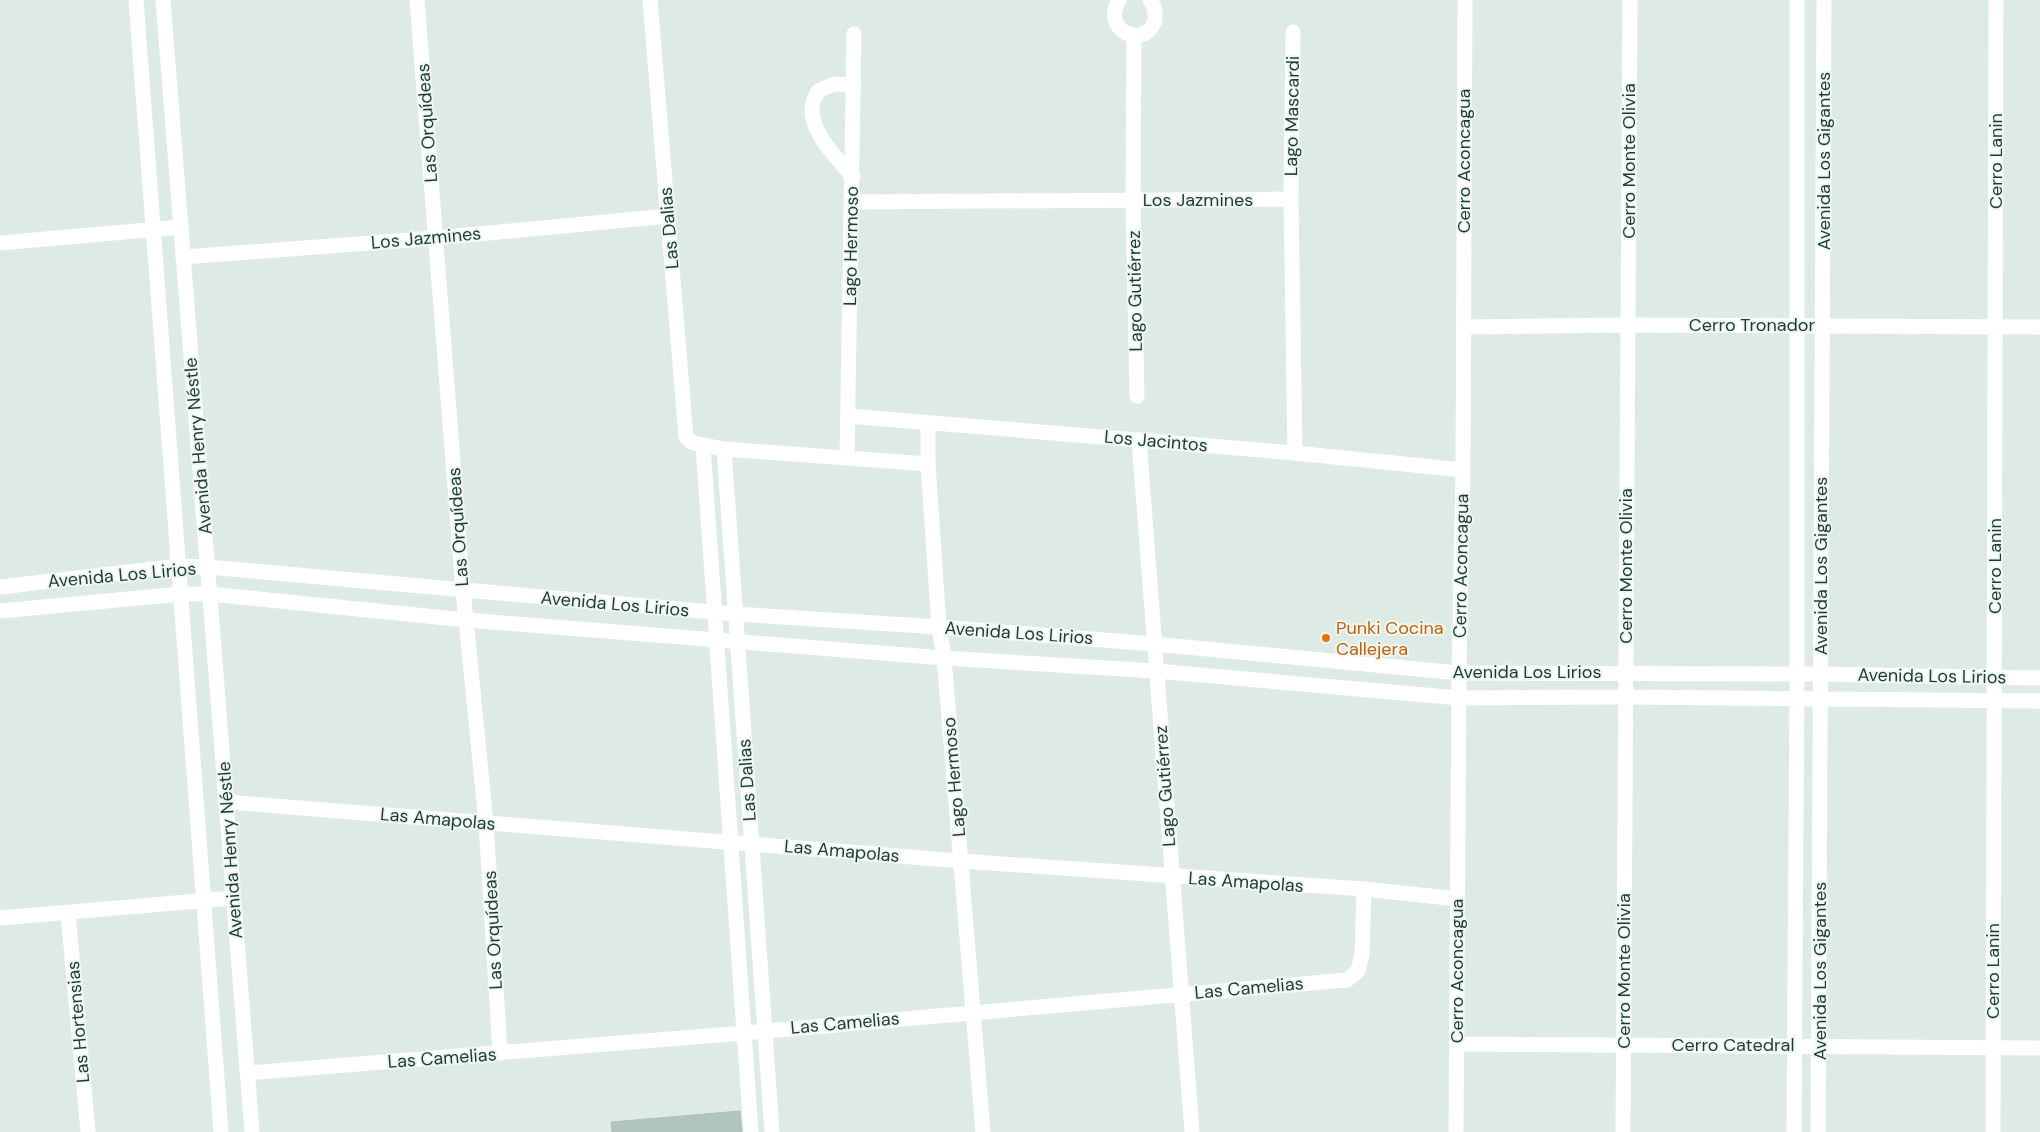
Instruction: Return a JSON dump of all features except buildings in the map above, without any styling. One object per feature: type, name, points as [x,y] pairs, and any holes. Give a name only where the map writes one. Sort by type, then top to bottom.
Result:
[{"type":"street","name":"Avenida Henry Néstle","points":[[136,0],[222,1132]]},
{"type":"street","name":"Avenida Henry Néstle","points":[[163,0],[252,1132]]},
{"type":"street","name":"Las Orquídeas","points":[[417,0],[463,590],[486,823],[500,1053]]},
{"type":"street","name":"Las Dalias","points":[[650,0],[686,436],[693,443],[724,450],[772,1132]]},
{"type":"street","points":[[1119,0],[1114,12],[1117,26],[1127,34],[1134,35],[1147,31],[1152,26],[1156,12],[1150,0]]},
{"type":"street","name":"Cerro Aconcagua","points":[[1456,1132],[1459,673],[1464,470],[1465,0]]},
{"type":"street","name":"Cerro Monte Olivia","points":[[1623,1132],[1630,0]]},
{"type":"street","name":"Avenida Los Gigantes","points":[[1794,1132],[1798,325],[1797,0]]},
{"type":"street","name":"Avenida Los Gigantes","points":[[1818,1132],[1820,1046],[1824,0]]},
{"type":"street","name":"Cerro Lanin","points":[[1993,1132],[1996,0]]},
{"type":"street","name":"Lago Mascardi","points":[[1291,200],[1293,32]]},
{"type":"street","name":"Lago Hermoso","points":[[847,457],[854,34]]},
{"type":"street","name":"Lago Gutiérrez","points":[[1134,35],[1133,200],[1137,396]]},
{"type":"street","points":[[852,177],[825,142],[814,123],[812,105],[818,91],[834,84],[854,85]]},
{"type":"street","points":[[1291,200],[1295,453]]},
{"type":"street","name":"Los Jazmines","points":[[852,202],[1291,200]]},
{"type":"street","name":"Los Jazmines","points":[[183,257],[436,238],[668,216]]},
{"type":"street","points":[[0,244],[180,227]]},
{"type":"street","name":"Cerro Tronador","points":[[1464,327],[1628,324],[2040,327]]},
{"type":"street","name":"Los Jacintos","points":[[848,416],[1295,453],[1464,470]]},
{"type":"street","name":"Lago Hermoso","points":[[928,423],[928,464],[939,627],[944,658],[983,1132]]},
{"type":"street","name":"Lago Gutiérrez","points":[[1139,440],[1192,1132]]},
{"type":"street","name":"Las Dalias","points":[[703,446],[751,1132]]},
{"type":"street","points":[[724,450],[928,464]]},
{"type":"street","name":"Avenida Los Lirios","points":[[0,587],[179,566],[208,567],[736,614],[939,627],[1154,644],[1459,673],[1821,674],[2040,678]]},
{"type":"street","name":"Avenida Los Lirios","points":[[0,611],[181,594],[210,594],[466,620],[944,658],[1156,671],[1459,698],[1821,698],[2040,701]]},
{"type":"street","name":"Las Amapolas","points":[[227,802],[961,861],[1364,890],[1458,899]]},
{"type":"street","name":"Las Camelias","points":[[247,1073],[765,1031],[1180,993],[1347,980],[1358,971],[1362,954],[1364,890]]},
{"type":"street","points":[[0,918],[233,898]]},
{"type":"street","name":"Las Hortensias","points":[[68,913],[88,1132]]},
{"type":"street","name":"Cerro Catedral","points":[[1457,1044],[2040,1048]]},
{"type":"place","name":"Punki Cocina Callejera","points":[[1326,638]]}]
